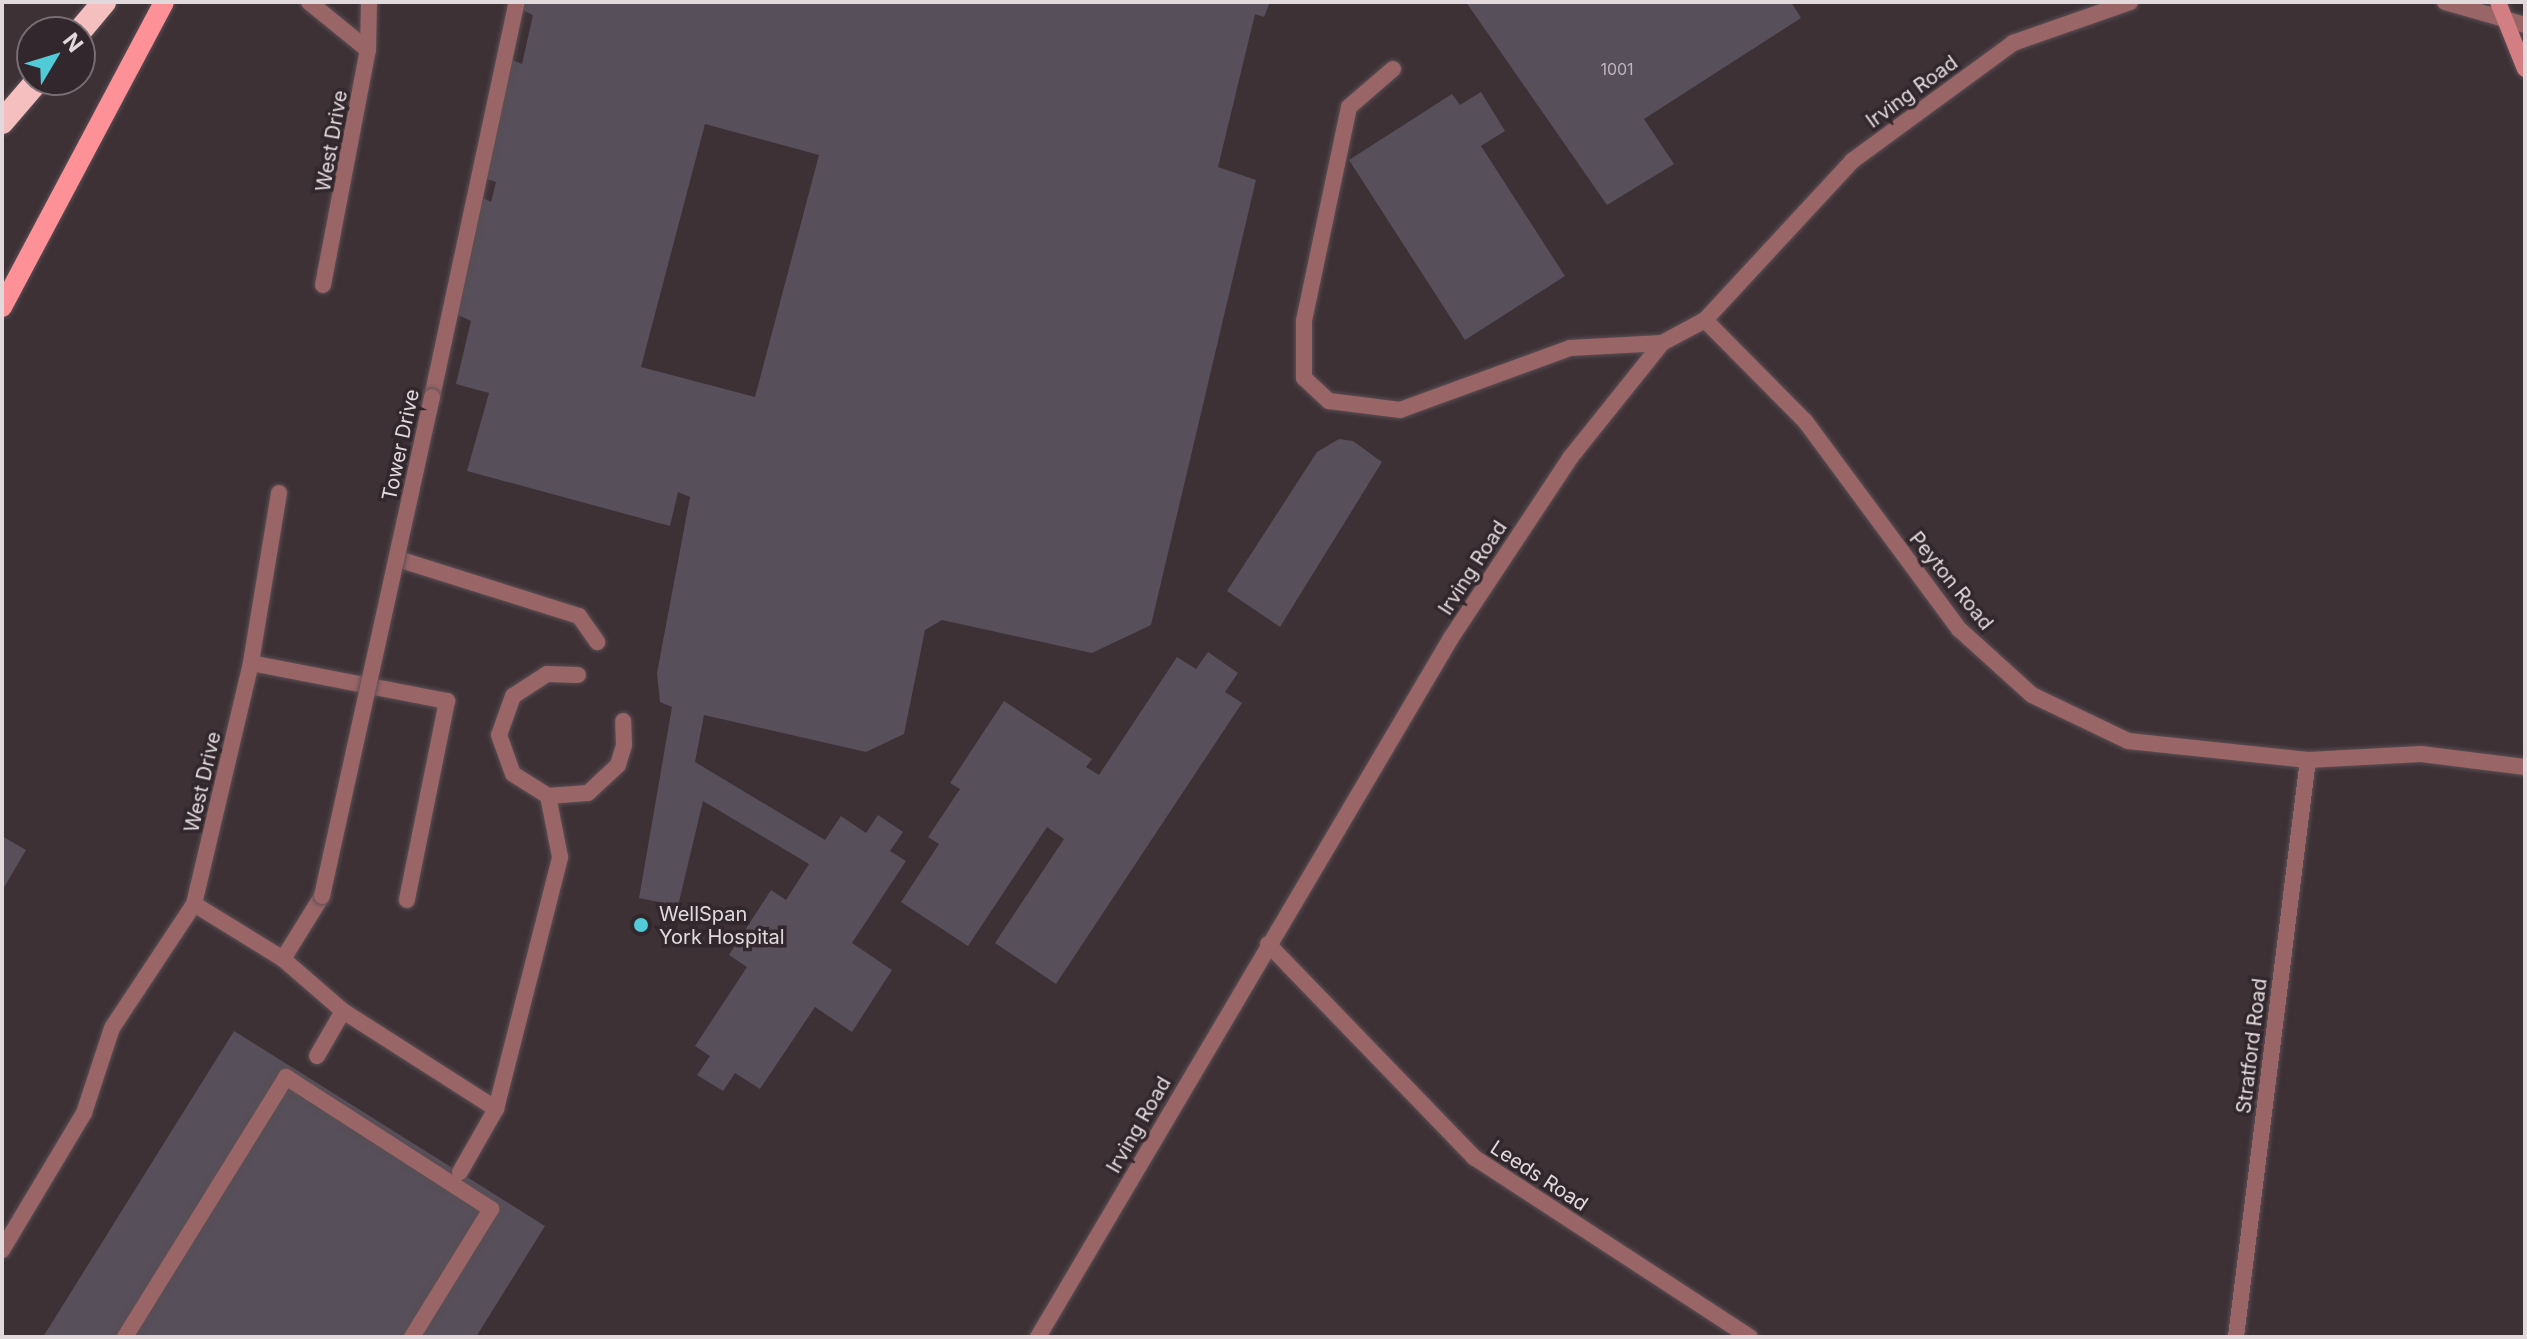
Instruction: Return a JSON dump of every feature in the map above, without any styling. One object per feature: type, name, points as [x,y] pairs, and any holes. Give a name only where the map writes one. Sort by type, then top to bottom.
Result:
[{"type":"highway","points":[[2,122],[24,96]]},
{"type":"main road","points":[[2498,2],[2525,69]]},
{"type":"main road","points":[[2,307],[166,5]]},
{"type":"street","points":[[309,2],[368,50]]},
{"type":"street","name":"West Drive","points":[[323,285],[368,50],[369,2]]},
{"type":"street","name":"Tower Drive","points":[[283,959],[322,896],[398,559],[517,2]]},
{"type":"street","name":"Irving Road","points":[[1038,1337],[1451,638],[1570,458],[1662,343],[1705,320],[1852,161],[2013,43],[2130,2]]},
{"type":"street","points":[[2445,2],[2525,25]]},
{"type":"street","points":[[1393,69],[1349,107],[1304,321],[1304,378],[1329,401],[1400,410],[1570,348],[1662,343]]},
{"type":"street","name":"Peyton Road","points":[[1705,320],[1805,421],[1959,629],[2032,695],[2128,741],[2308,760],[2421,754],[2525,767]]},
{"type":"street","name":"West Drive","points":[[194,904],[251,663],[279,493]]},
{"type":"street","points":[[398,559],[579,616],[597,642]]},
{"type":"street","points":[[251,663],[447,701],[407,900]]},
{"type":"street","points":[[578,675],[547,674],[528,682],[502,715],[501,746],[513,774],[548,796],[588,793],[605,781],[624,745],[623,721]]},
{"type":"street","name":"Stratford Road","points":[[2236,1337],[2308,760]]},
{"type":"street","points":[[460,1172],[496,1109],[560,857],[548,796]]},
{"type":"street","points":[[2,1250],[84,1113],[112,1028],[194,904],[283,959],[343,1011],[496,1109]]},
{"type":"street","name":"Leeds Road","points":[[1268,944],[1475,1158],[1750,1337]]},
{"type":"street","points":[[317,1056],[343,1011]]},
{"type":"street","points":[[125,1337],[286,1077],[491,1209],[412,1337]]},
{"type":"building","points":[[524,2],[1270,2],[1264,17],[1255,14],[1218,167],[1256,180],[1151,625],[1092,653],[942,620],[925,630],[904,734],[866,752],[704,715],[695,762],[825,840],[841,816],[866,833],[878,815],[903,832],[890,851],[906,861],[852,943],[892,970],[852,1032],[815,1007],[760,1089],[735,1073],[723,1091],[697,1075],[710,1056],[695,1046],[747,967],[729,955],[771,890],[786,900],[809,864],[703,801],[678,906],[639,898],[672,707],[660,702],[657,673],[690,497],[678,492],[670,526],[467,471],[489,393],[456,384],[471,321],[454,313],[481,197],[491,202],[496,182],[483,178],[512,60],[522,64],[533,15],[522,10]],"holes":[[[705,124],[819,155],[755,397],[641,367]]]},
{"type":"building","points":[[1466,2],[1791,2],[1801,18],[1644,119],[1674,164],[1607,205]]},
{"type":"building","points":[[1481,92],[1505,131],[1481,146],[1565,276],[1465,340],[1349,160],[1452,94],[1460,105]]},
{"type":"building","points":[[1339,439],[1353,441],[1382,462],[1280,627],[1227,591],[1317,452]]},
{"type":"building","points":[[1208,652],[1238,673],[1225,692],[1242,703],[1056,984],[995,943],[1064,839],[1047,827],[968,946],[901,902],[939,844],[928,837],[960,789],[950,783],[1004,701],[1092,759],[1086,767],[1099,775],[1177,657],[1196,669]]},
{"type":"building","points":[[2,836],[26,850],[2,891]]},
{"type":"building","points":[[234,1031],[545,1226],[476,1337],[43,1337]]},
{"type":"place","name":"WellSpan York Hospital","points":[[641,925]]}]
